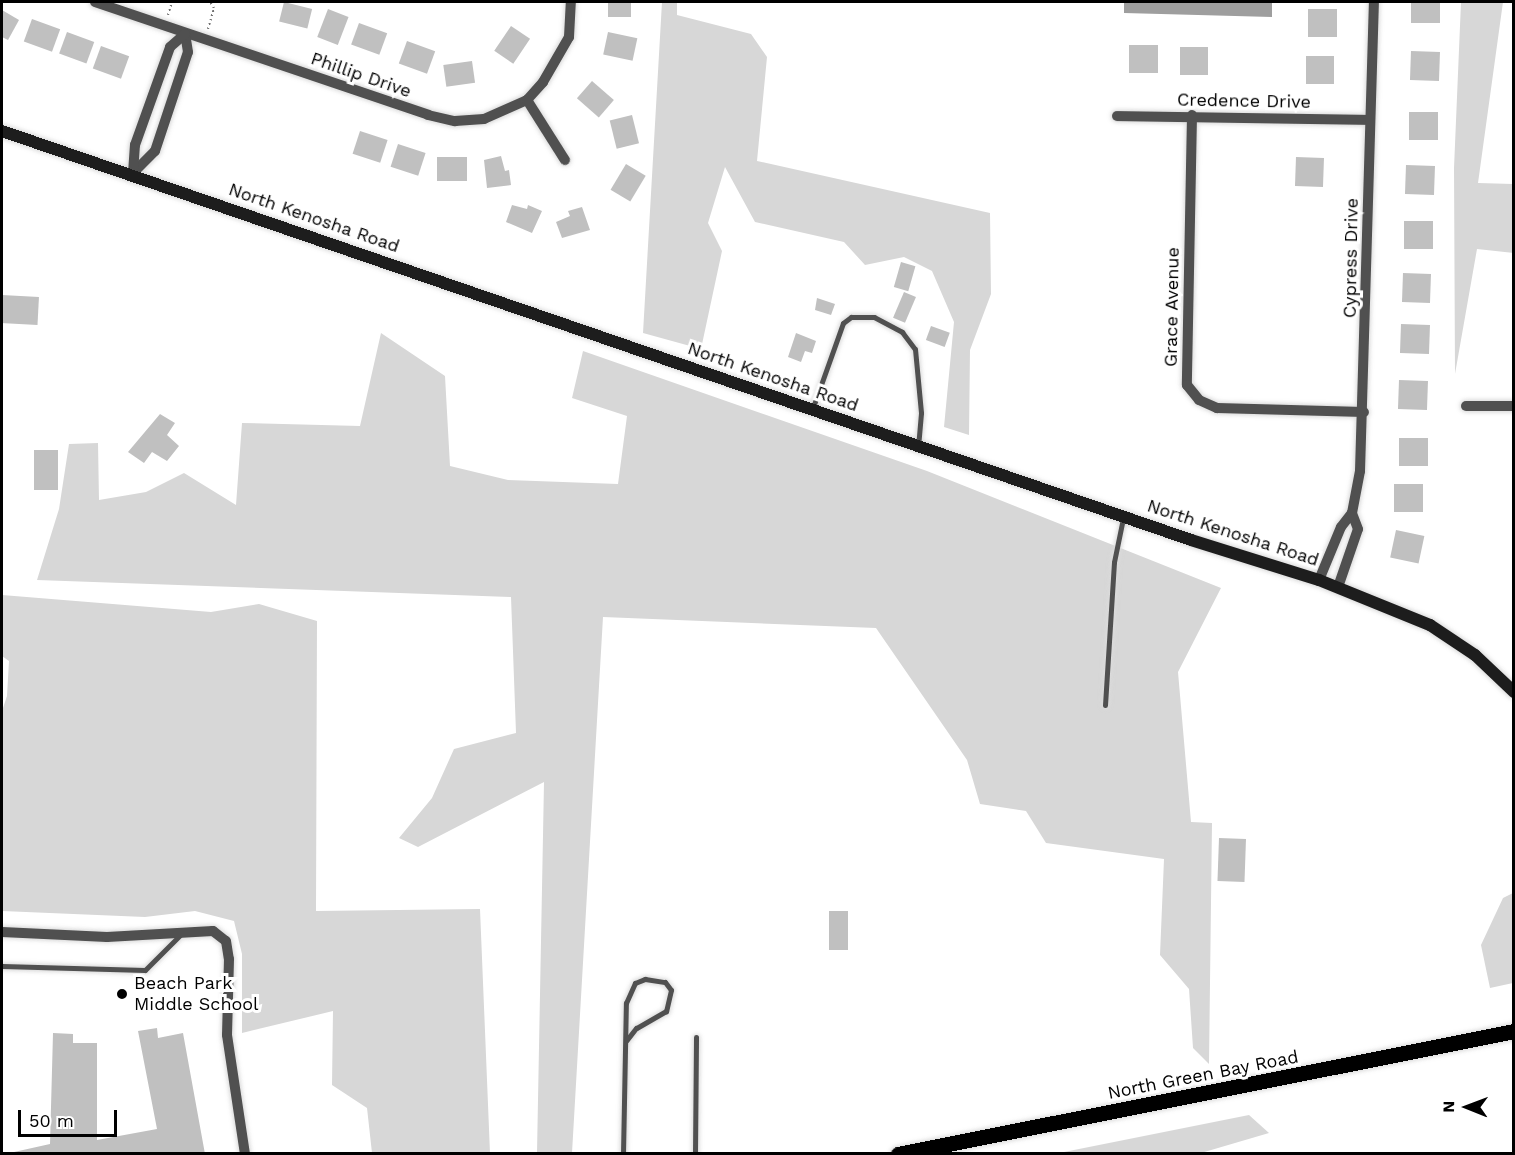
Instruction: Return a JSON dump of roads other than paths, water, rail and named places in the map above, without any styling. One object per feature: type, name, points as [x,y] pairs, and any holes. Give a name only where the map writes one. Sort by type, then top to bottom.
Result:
[{"type":"main road","name":"North Green Bay Road","points":[[898,1154],[1514,1032]]},
{"type":"street","name":"Phillip Drive","points":[[95,2],[185,34],[454,121],[483,119],[527,100],[543,82],[569,37],[571,2]]},
{"type":"street","name":"Cypress Drive","points":[[1338,587],[1358,529],[1352,513],[1364,412],[1374,2]]},
{"type":"street","points":[[133,173],[135,146],[170,47],[185,34]]},
{"type":"street","points":[[133,173],[155,151],[188,52],[185,34]]},
{"type":"street","points":[[527,100],[565,160]]},
{"type":"street","name":"Credence Drive","points":[[1117,116],[1192,115],[1370,120]]},
{"type":"street","name":"Grace Avenue","points":[[1192,115],[1187,385],[1198,400],[1217,408],[1364,412]]},
{"type":"street","name":"North Kenosha Road","points":[[2,131],[133,173],[812,410],[1338,587],[1415,617],[1453,638],[1514,692]]},
{"type":"street","points":[[1466,406],[1514,406]]},
{"type":"street","name":"Cypress Drive","points":[[1319,580],[1341,527],[1352,513]]},
{"type":"street","points":[[2,932],[107,936],[213,931],[226,941],[226,1035],[245,1154]]},
{"type":"lane","points":[[812,410],[843,323],[851,317],[874,317],[902,332],[915,350],[921,413],[918,446]]},
{"type":"lane","points":[[1105,705],[1112,583],[1123,516]]},
{"type":"lane","points":[[2,966],[146,970],[180,934]]},
{"type":"lane","points":[[623,1154],[626,1041],[629,992],[645,979],[665,982],[670,990],[666,1011],[636,1028],[626,1041]]},
{"type":"lane","points":[[695,1154],[696,1037]]},
{"type":"place","name":"Beach Park Middle School","points":[[122,994]]}]
